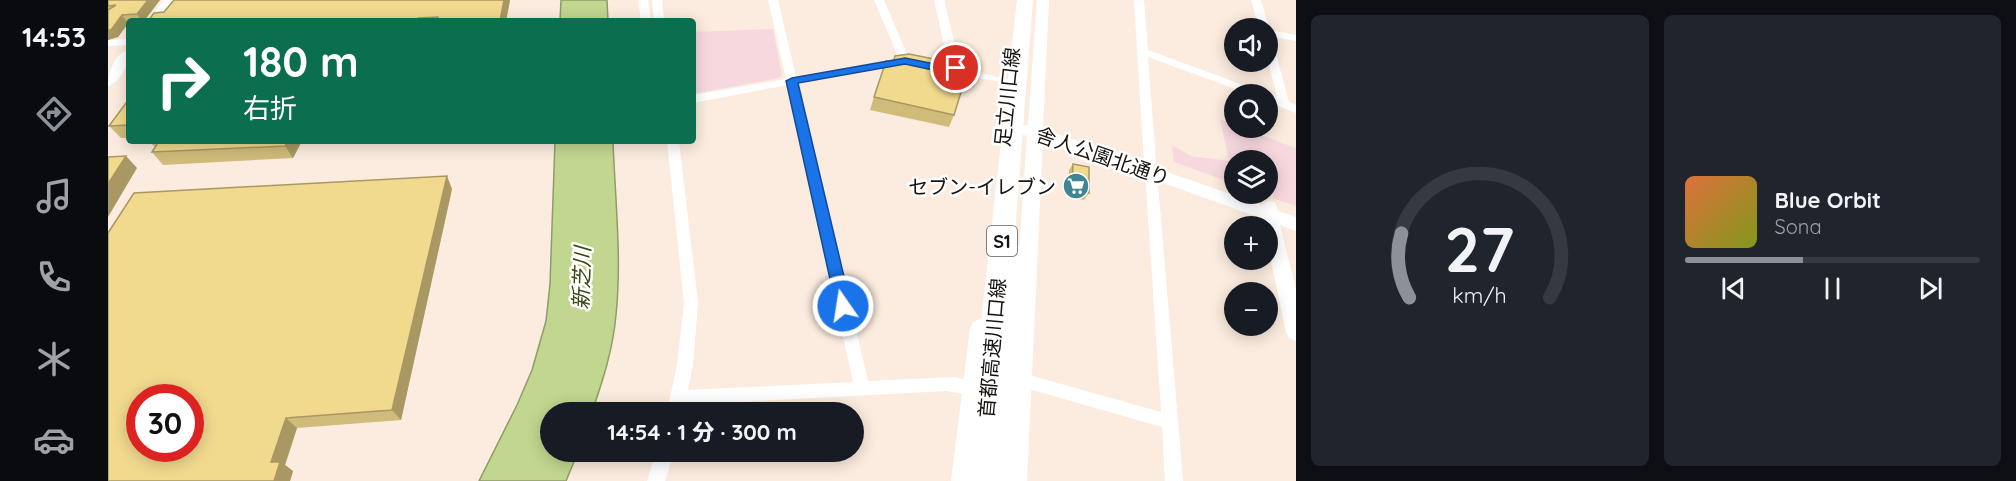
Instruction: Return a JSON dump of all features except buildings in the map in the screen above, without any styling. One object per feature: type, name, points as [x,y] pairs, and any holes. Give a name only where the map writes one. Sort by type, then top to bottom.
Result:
[{"type":"highway","name":"首都高速川口線","points":[[979,481],[1024,0]]},
{"type":"highway","name":"首都高速川口線","points":[[999,481],[1036,0]]},
{"type":"main road","points":[[157,18],[171,0]]},
{"type":"main road","name":"足立川口線","points":[[963,481],[1017,0]]},
{"type":"main road","name":"足立川口線","points":[[1015,481],[1043,0]]},
{"type":"main road","points":[[108,81],[126,58]]},
{"type":"main road","name":"舎人公園北通り","points":[[1004,121],[1018,128],[1036,128],[1269,209],[1296,214]]},
{"type":"main road","name":"舎人公園北通り","points":[[1151,167],[1224,189]]},
{"type":"main road","name":"舎人公園北通り","points":[[1259,204],[1296,224]]},
{"type":"main road","points":[[1269,209],[1296,332]]},
{"type":"street","points":[[643,0],[646,18]]},
{"type":"street","points":[[657,0],[659,18]]},
{"type":"street","points":[[773,0],[862,388]]},
{"type":"street","points":[[696,98],[910,62],[879,0]]},
{"type":"street","points":[[939,0],[956,72]]},
{"type":"street","points":[[1139,0],[1174,481]]},
{"type":"street","points":[[1256,0],[1261,18]]},
{"type":"street","points":[[1278,35],[1296,38]]},
{"type":"street","points":[[108,43],[126,42]]},
{"type":"street","points":[[1143,52],[1231,84]]},
{"type":"street","points":[[936,68],[1008,82]]},
{"type":"street","points":[[1276,72],[1284,104]]},
{"type":"street","points":[[1278,102],[1296,109]]},
{"type":"street","points":[[672,144],[691,303],[685,365],[678,402]]},
{"type":"street","points":[[1022,380],[1170,422]]},
{"type":"street","points":[[710,402],[862,388],[955,384],[973,389]]},
{"type":"street","points":[[656,481],[662,462]]},
{"type":"shaded area","points":[[773,29],[782,75],[779,78],[696,93],[696,32]]},
{"type":"shaded area","points":[[1220,119],[1224,121],[1224,138]]},
{"type":"shaded area","points":[[1224,138],[1269,138],[1296,148],[1296,206],[1278,200],[1278,150],[1227,150]]},
{"type":"shaded area","points":[[1172,145],[1191,156],[1224,160],[1224,180],[1174,162]]},
{"type":"water","points":[[561,0],[607,0],[608,18],[560,18]]},
{"type":"water","name":"新芝川","points":[[555,144],[613,144],[618,228],[618,293],[615,328],[604,376],[595,402],[540,402],[540,462],[574,462],[566,481],[479,481],[532,370],[546,321],[550,284]]},
{"type":"place","name":"セブン-イレブン","points":[[1076,186]]},
{"type":"route","points":[[843,306],[792,81],[905,61],[956,72],[956,68]]}]
